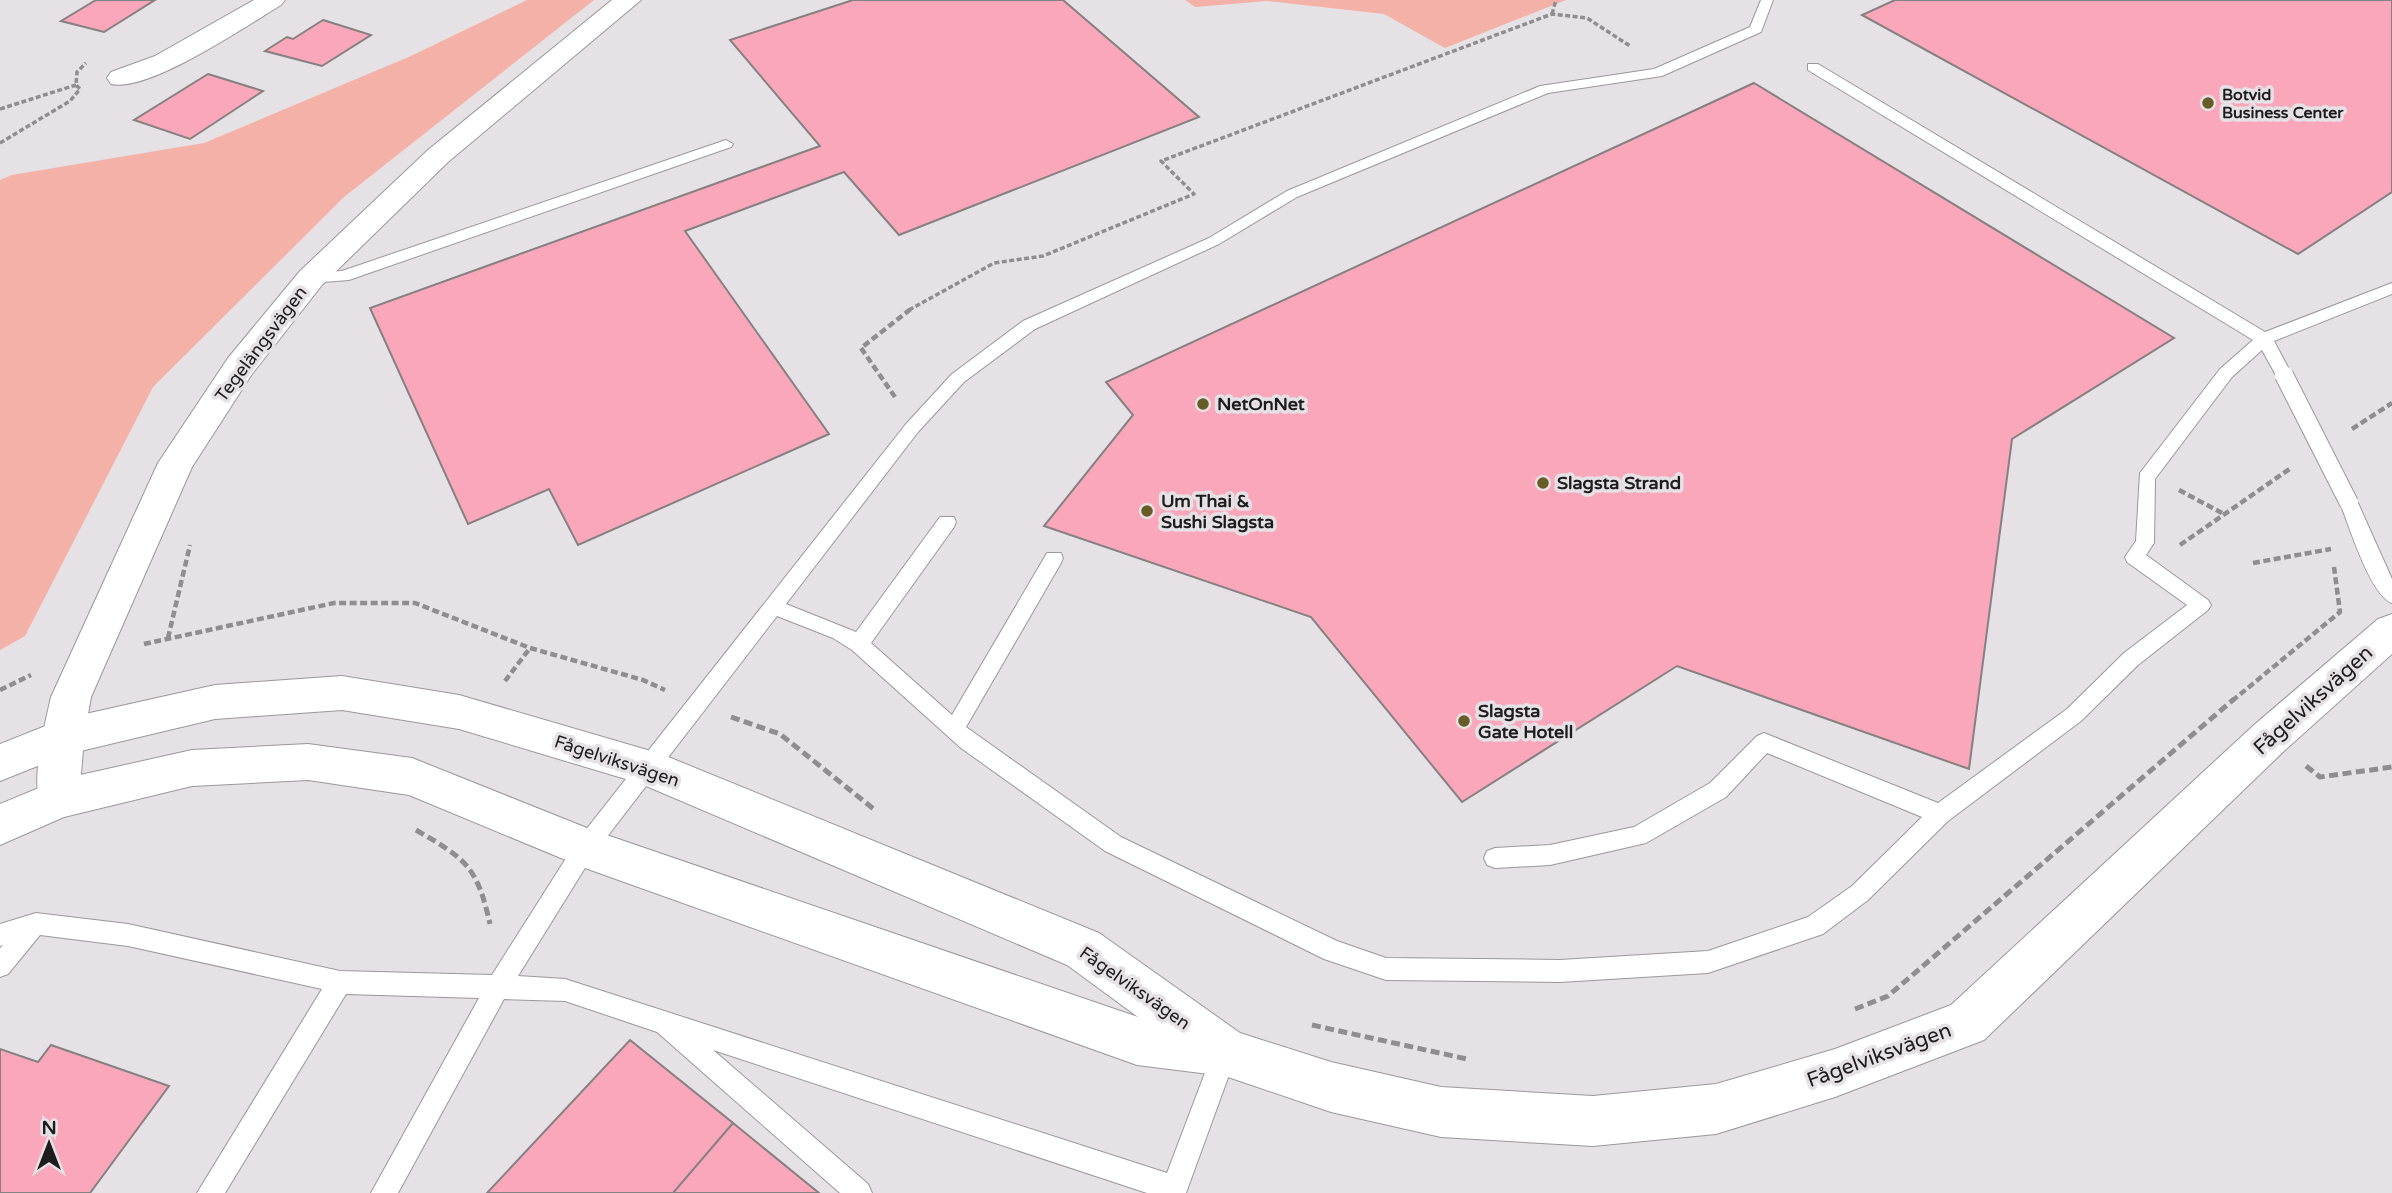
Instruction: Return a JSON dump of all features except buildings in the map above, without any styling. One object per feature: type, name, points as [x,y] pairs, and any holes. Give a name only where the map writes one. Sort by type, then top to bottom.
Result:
[{"type":"main road","points":[[121,78],[166,62],[272,0]]},
{"type":"main road","name":"Tegelängsvägen","points":[[58,799],[63,737],[71,696],[176,463],[240,366],[311,278],[438,156],[628,0]]},
{"type":"main road","name":"Fågelviksvägen","points":[[0,825],[58,799],[192,768],[308,762],[412,776],[585,848],[1136,1041],[1225,1052],[1331,1087],[1441,1112],[1593,1121],[1716,1109],[1835,1073],[1967,1023],[2269,738],[2392,630]]},
{"type":"main road","name":"Fågelviksvägen","points":[[0,764],[63,737],[215,702],[342,693],[459,712],[646,767],[1083,949],[1225,1052]]},
{"type":"lane","points":[[384,1193],[498,987],[585,848],[694,704],[912,428],[958,378],[1029,325],[1214,241],[1292,194],[1545,89],[1657,73],[1756,29],[1767,0]]},
{"type":"lane","points":[[1813,67],[2264,339],[2349,503],[2377,572],[2392,595]]},
{"type":"lane","points":[[311,278],[343,276],[726,144]]},
{"type":"lane","points":[[773,607],[840,632],[859,644],[968,742],[1113,844],[1332,951],[1386,968],[1560,971],[1707,962],[1815,926],[1860,893],[1940,814],[2074,715],[2131,659],[2201,605],[2134,557],[2145,544],[2146,478],[2226,373],[2264,339],[2392,288]]},
{"type":"lane","points":[[859,644],[947,522]]},
{"type":"lane","points":[[955,728],[1054,558]]},
{"type":"lane","points":[[1495,858],[1550,855],[1638,836],[1718,790],[1764,742],[1940,814]]},
{"type":"lane","points":[[0,935],[36,924],[128,935],[340,982],[565,990],[1169,1192],[1225,1052]]},
{"type":"lane","points":[[0,966],[36,924]]},
{"type":"lane","points":[[210,1193],[340,982]]},
{"type":"lane","points":[[661,1020],[859,1193]]},
{"type":"path","points":[[1552,14],[1556,0]]},
{"type":"path","points":[[919,423],[898,402],[861,348],[900,315],[994,262],[1043,256],[1194,194],[1161,161],[1552,14],[1587,18],[1665,69]]},
{"type":"path","points":[[0,109],[76,85]]},
{"type":"path","points":[[2174,487],[2222,513]]},
{"type":"path","points":[[2253,563],[2331,549],[2361,528]]},
{"type":"path","points":[[2175,548],[2200,530]]},
{"type":"path","points":[[1849,1012],[1888,996],[2225,706],[2340,612],[2331,549]]},
{"type":"path","points":[[0,690],[41,670],[334,603],[415,603],[530,648],[643,680],[694,704],[780,734],[878,813]]},
{"type":"path","points":[[1309,1024],[1471,1060]]},
{"type":"shaded area","points":[[527,0],[594,0],[344,197],[153,387],[25,636],[0,650],[0,180],[12,175],[204,143],[411,56]]},
{"type":"shaded area","points":[[1185,0],[1566,0],[1445,48],[1384,14],[1267,1],[1195,7]]},
{"type":"place","name":"Botvid Business Center","points":[[2208,103]]},
{"type":"place","name":"NetOnNet","points":[[1203,404]]},
{"type":"place","name":"Slagsta Strand","points":[[1543,483]]},
{"type":"place","name":"Um Thai & Sushi Slagsta","points":[[1147,511]]},
{"type":"place","name":"Slagsta Gate Hotell","points":[[1464,721]]}]
